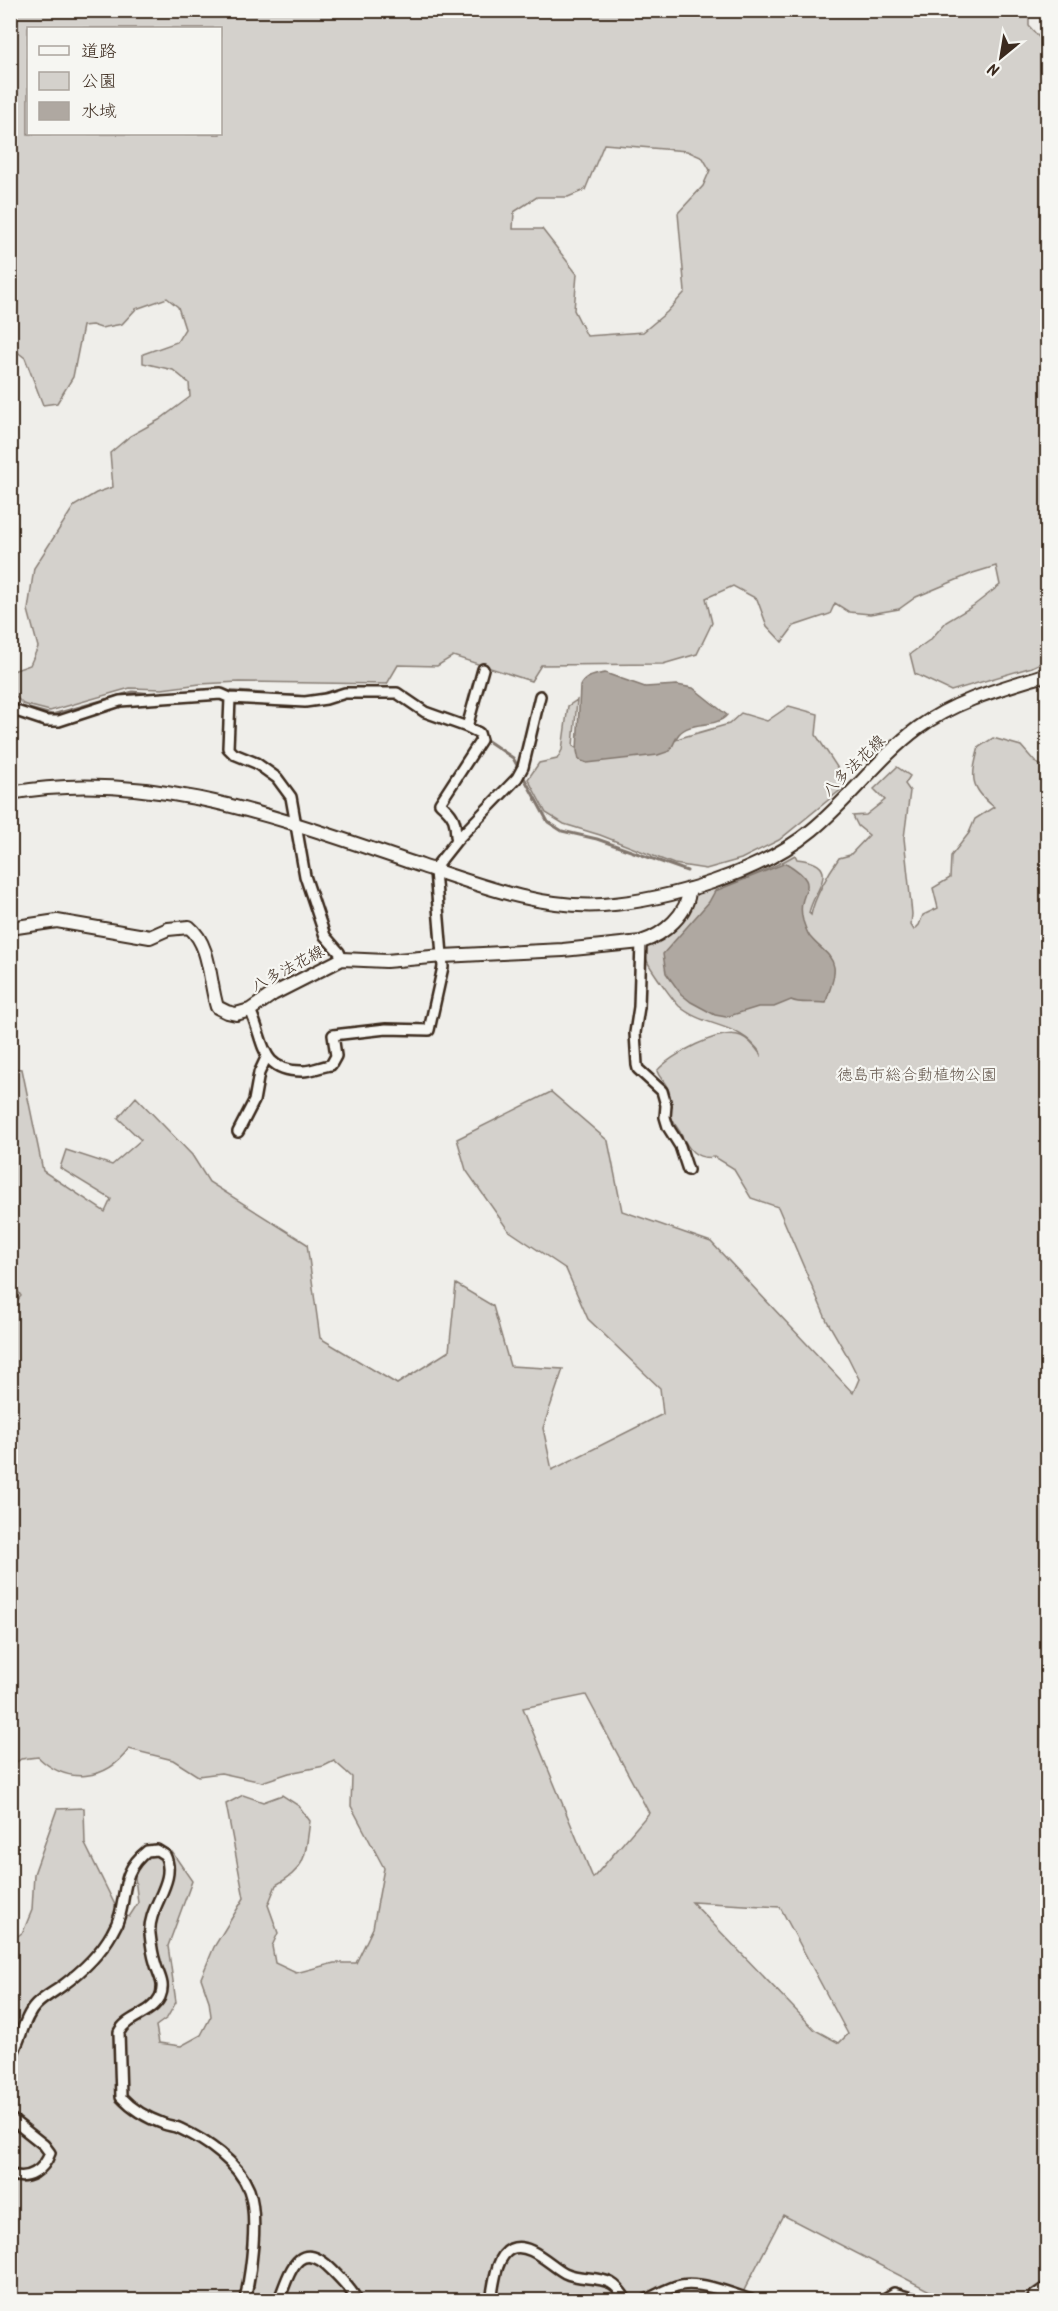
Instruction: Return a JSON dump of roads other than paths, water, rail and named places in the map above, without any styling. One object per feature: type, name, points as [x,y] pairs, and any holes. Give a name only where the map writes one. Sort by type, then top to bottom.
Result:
[{"type":"main road","name":"八多法花線","points":[[10,793],[30,789],[108,786],[163,790],[222,803],[297,825],[435,871],[535,900],[574,905],[601,905],[642,900],[689,889],[749,868],[782,853],[813,829],[918,728],[949,710],[993,691],[1047,674]]},
{"type":"main road","name":"八多法花線","points":[[10,928],[57,921],[150,937],[168,929],[189,927],[197,933],[208,962],[218,1007],[236,1014],[250,1010],[308,975],[342,959],[386,961],[564,950],[641,942],[650,939],[677,919],[689,900],[689,889]]},
{"type":"street","points":[[467,727],[483,669]]},
{"type":"street","points":[[10,709],[46,721],[59,722],[120,701],[221,694],[230,698],[305,702],[345,693],[397,693],[425,712],[479,733],[481,740],[440,803],[451,814],[455,822],[457,840]]},
{"type":"street","points":[[250,1010],[267,1056],[272,1063],[282,1069],[305,1071],[331,1065],[336,1056],[333,1035],[386,1029],[429,1030],[443,968],[435,871],[457,840],[517,778],[523,767],[540,696]]},
{"type":"street","points":[[230,698],[228,748],[234,754],[256,763],[277,778],[291,797],[304,876],[325,936],[342,959]]},
{"type":"street","points":[[641,942],[639,1007],[635,1033],[637,1065],[638,1069],[662,1091],[668,1127],[680,1146],[688,1170]]},
{"type":"street","points":[[238,1132],[254,1101],[260,1073],[267,1056]]},
{"type":"street","points":[[10,2058],[18,2047],[28,2018],[36,2005],[70,1981],[112,1934],[122,1912],[126,1877],[130,1868],[147,1851],[157,1851],[165,1855],[169,1869],[150,1918],[154,1962],[164,1986],[159,1999],[152,2007],[123,2024],[118,2032],[121,2097],[130,2107],[145,2115],[164,2124],[178,2127],[205,2141],[236,2170],[244,2181],[252,2202],[245,2301]]},
{"type":"street","points":[[10,2118],[44,2145],[50,2153],[46,2163],[36,2173],[23,2178],[10,2174]]},
{"type":"street","points":[[491,2301],[498,2268],[505,2255],[512,2249],[522,2248],[566,2274],[612,2284],[622,2292],[626,2301]]},
{"type":"street","points":[[279,2301],[294,2264],[309,2255],[321,2260],[329,2267],[347,2285],[357,2301]]},
{"type":"street","points":[[646,2301],[678,2285],[688,2284],[725,2291],[752,2301]]},
{"type":"street","points":[[1032,2301],[1035,2295],[1047,2286]]},
{"type":"street","points":[[883,2301],[894,2293],[918,2301]]},
{"type":"water","points":[[605,673],[645,687],[677,685],[693,688],[727,715],[716,722],[684,730],[670,751],[658,755],[587,763],[579,760],[577,751],[580,686],[587,678]]},
{"type":"water","points":[[786,863],[805,878],[807,884],[801,910],[803,921],[807,932],[833,962],[834,976],[826,1003],[791,1000],[774,1007],[758,1007],[726,1017],[715,1015],[691,1002],[681,994],[666,973],[663,954],[709,902],[715,891]]},
{"type":"waterway","points":[[347,689],[379,688],[385,690]]},
{"type":"waterway","points":[[222,691],[309,697],[332,693]]},
{"type":"waterway","points":[[10,704],[52,715],[133,692],[153,694]]},
{"type":"waterway","points":[[428,718],[456,728]]},
{"type":"waterway","points":[[482,737],[513,758],[519,769]]},
{"type":"waterway","points":[[522,774],[548,822],[562,831],[597,839],[687,871]]},
{"type":"park label","name":"徳島市総合動植物公園","points":[[917,1075]]}]
